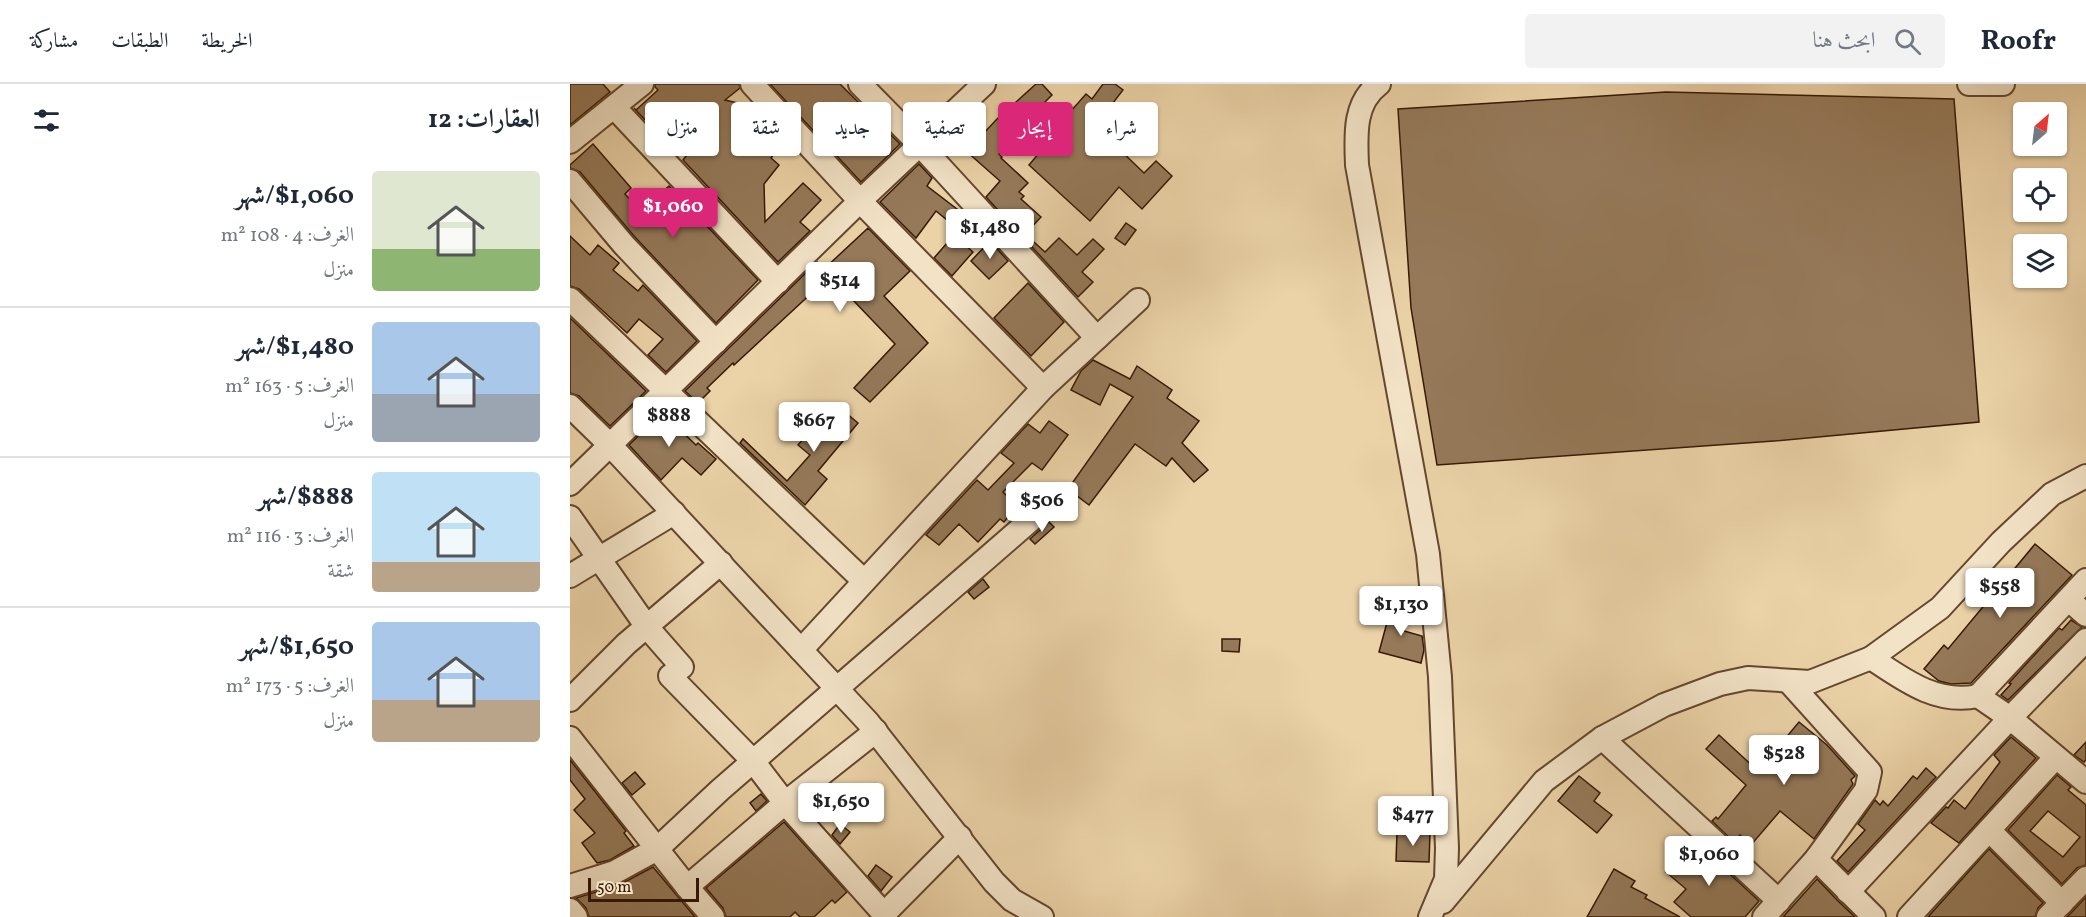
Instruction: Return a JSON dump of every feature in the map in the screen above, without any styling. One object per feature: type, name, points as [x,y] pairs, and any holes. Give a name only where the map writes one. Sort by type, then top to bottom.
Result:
[{"type":"street","points":[[570,142],[642,84]]},
{"type":"street","points":[[752,84],[860,201],[1043,388]]},
{"type":"street","points":[[860,84],[903,128]]},
{"type":"street","points":[[965,102],[984,84]]},
{"type":"street","points":[[1378,84],[1366,98],[1358,116],[1357,165],[1428,554],[1440,677],[1447,848],[1446,879],[1432,916]]},
{"type":"street","points":[[1969,84],[2003,84]]},
{"type":"street","points":[[614,107],[778,282]]},
{"type":"street","points":[[570,484],[908,156]]},
{"type":"street","points":[[930,156],[1097,338]]},
{"type":"street","points":[[570,181],[624,245],[716,342]]},
{"type":"street","points":[[570,299],[864,581]]},
{"type":"street","points":[[801,650],[1043,388],[1138,300]]},
{"type":"street","points":[[570,406],[611,446],[876,731],[994,882],[1012,900],[1042,917]]},
{"type":"street","points":[[1432,916],[1544,781],[1602,738],[1664,705],[1720,684],[1748,678],[1810,682],[1871,658],[1940,608],[2001,542],[2052,494],[2086,476]]},
{"type":"street","points":[[570,886],[615,872],[657,849],[753,761],[1048,505]]},
{"type":"street","points":[[570,576],[674,513]]},
{"type":"street","points":[[570,517],[647,627],[682,667],[670,676],[753,761],[785,803],[884,914],[960,837]]},
{"type":"street","points":[[570,700],[647,627],[721,563]]},
{"type":"street","points":[[1871,658],[1901,678],[1935,694],[1962,699],[1978,696],[2086,580]]},
{"type":"street","points":[[2069,600],[2086,615]]},
{"type":"street","points":[[1848,892],[2010,717],[2086,640]]},
{"type":"street","points":[[1764,917],[1816,859],[1866,789],[1870,772],[1788,681]]},
{"type":"street","points":[[1978,696],[2010,717],[2055,758],[2086,782]]},
{"type":"street","points":[[687,887],[785,803],[876,731]]},
{"type":"street","points":[[570,738],[713,917]]},
{"type":"street","points":[[1602,738],[1779,901]]},
{"type":"street","points":[[1921,913],[1989,830],[2055,758]]},
{"type":"street","points":[[1989,830],[2055,910],[2086,878]]},
{"type":"street","points":[[1816,859],[1874,917]]},
{"type":"street","points":[[570,910],[576,917]]},
{"type":"building","points":[[570,84],[603,84],[610,92],[570,125]]},
{"type":"building","points":[[655,84],[739,84],[740,88],[725,100],[734,102],[731,102],[731,156],[773,156],[771,158],[779,165],[764,184],[765,222],[803,183],[821,200],[800,222],[810,231],[778,262],[683,160],[686,156],[719,156],[719,102],[645,102],[645,120],[634,108],[636,110],[658,90]]},
{"type":"building","points":[[770,84],[840,84],[858,102],[813,102],[813,130],[801,117],[801,102],[787,102]]},
{"type":"building","points":[[1036,84],[1042,84],[1052,95],[1045,102],[1016,102]]},
{"type":"building","points":[[1103,84],[1115,84],[1123,90],[1114,102],[1085,102],[1085,156],[1126,156],[1144,173],[1156,161],[1172,176],[1142,209],[1119,187],[1090,221],[1029,165],[1037,156],[1073,156],[1073,109],[1086,94],[1092,99]]},
{"type":"building","points":[[1666,92],[1954,99],[1979,422],[1774,441],[1437,465],[1411,308],[1398,109]]},
{"type":"building","points":[[997,119],[998,156],[1001,156],[1028,183],[1019,192],[1024,196],[1021,199],[1041,217],[1025,234],[1045,252],[1059,238],[1077,255],[1093,239],[1104,249],[1082,272],[1093,282],[1078,297],[986,197],[1000,181],[972,156],[986,156],[986,131]]},
{"type":"building","points":[[891,135],[900,144],[891,153]]},
{"type":"building","points":[[593,144],[631,188],[625,194],[641,211],[669,186],[758,280],[716,323],[634,236],[580,172],[570,168],[570,165]]},
{"type":"building","points":[[837,156],[888,156],[861,182]]},
{"type":"building","points":[[919,164],[932,178],[927,186],[957,209],[947,220],[936,211],[916,238],[880,202]]},
{"type":"building","points":[[1126,223],[1136,230],[1125,245],[1115,238]]},
{"type":"building","points":[[868,228],[910,271],[884,296],[928,343],[870,402],[854,388],[895,344],[830,276],[707,388],[710,391],[698,403],[685,391],[817,262],[824,269]]},
{"type":"building","points":[[954,235],[973,252],[952,276],[934,258]]},
{"type":"building","points":[[570,236],[590,255],[598,245],[619,263],[613,270],[638,291],[643,285],[697,341],[666,372],[648,355],[663,339],[639,319],[627,333],[579,289],[570,286]]},
{"type":"building","points":[[990,241],[1008,261],[989,279],[971,261]]},
{"type":"building","points":[[1028,283],[1064,322],[1031,356],[994,318]]},
{"type":"building","points":[[570,318],[646,391],[610,426],[579,396],[570,393]]},
{"type":"building","points":[[1093,360],[1130,379],[1137,366],[1172,390],[1167,398],[1199,421],[1182,443],[1208,470],[1194,482],[1172,458],[1166,466],[1135,444],[1089,505],[1068,489],[1133,397],[1110,384],[1100,405],[1071,390],[1081,371]]},
{"type":"building","points":[[834,403],[858,423],[818,471],[827,479],[805,505],[740,443],[743,439],[787,481],[810,455],[798,445]]},
{"type":"building","points":[[666,409],[676,420],[673,423],[696,445],[698,443],[716,459],[701,475],[682,458],[661,480],[629,445]]},
{"type":"building","points":[[1049,421],[1068,435],[1042,470],[1032,463],[1003,492],[1021,510],[1012,518],[1009,516],[1004,522],[1000,519],[978,542],[959,524],[939,545],[926,535],[977,480],[988,490],[1014,463],[1001,453],[1028,424],[1040,433]]},
{"type":"building","points":[[1049,522],[1054,527],[1035,544],[1030,539]]},
{"type":"building","points":[[2035,544],[2072,575],[1971,683],[1951,684],[1939,681],[1924,669],[1944,645],[1948,649]]},
{"type":"building","points":[[983,579],[989,587],[974,599],[968,592]]},
{"type":"building","points":[[1392,604],[1409,608],[1404,631],[1422,636],[1424,650],[1421,663],[1379,652]]},
{"type":"building","points":[[2071,620],[2082,627],[2008,700],[2001,695],[2011,684],[2009,683],[2059,628],[2062,630]]},
{"type":"building","points":[[1222,639],[1240,639],[1239,652],[1222,651]]},
{"type":"building","points":[[1799,722],[1827,745],[1855,776],[1851,780],[1853,784],[1814,839],[1780,811],[1751,845],[1740,835],[1734,842],[1712,821],[1716,817],[1718,819],[1746,785],[1706,749],[1719,735],[1758,771]]},
{"type":"building","points":[[2011,737],[2036,758],[1959,843],[1931,823],[1954,800],[1965,809],[2000,762],[1994,755]]},
{"type":"building","points":[[2086,742],[2086,760],[2084,762],[2074,755]]},
{"type":"building","points":[[570,760],[626,831],[624,833],[634,846],[610,860],[597,863],[582,843],[595,833],[574,810],[585,799],[570,780]]},
{"type":"building","points":[[1926,768],[1936,777],[1848,872],[1837,861],[1865,830],[1858,824],[1875,800],[1880,805],[1883,801],[1888,806],[1913,776],[1917,779]]},
{"type":"building","points":[[635,772],[645,784],[632,795],[622,783]]},
{"type":"building","points":[[2057,775],[2071,787],[2068,790],[2086,805],[2086,865],[2077,868],[2062,884],[2008,830]],"holes":[[[2048,811],[2080,837],[2063,857],[2030,831]]]},
{"type":"building","points":[[1579,776],[1600,793],[1594,801],[1612,815],[1597,833],[1558,801]]},
{"type":"building","points":[[761,794],[767,801],[756,811],[750,803]]},
{"type":"building","points":[[784,822],[847,892],[835,903],[832,900],[814,917],[800,917],[795,912],[790,917],[726,917],[723,908],[706,888]]},
{"type":"building","points":[[840,824],[850,832],[840,844],[832,835]]},
{"type":"building","points":[[1397,832],[1430,833],[1429,862],[1396,861]]},
{"type":"building","points":[[1694,841],[1759,901],[1745,917],[1691,917],[1674,902],[1686,889],[1666,872]]},
{"type":"building","points":[[1989,849],[2043,903],[2038,908],[2035,917],[1928,917]]},
{"type":"building","points":[[876,865],[892,877],[881,891],[868,876]]},
{"type":"building","points":[[653,867],[695,917],[589,917],[586,908],[576,898],[619,885]]},
{"type":"building","points":[[1614,869],[1635,881],[1631,887],[1647,895],[1645,898],[1680,917],[1587,917]]},
{"type":"building","points":[[1817,879],[1838,901],[1855,917],[1783,917]]},
{"type":"building","points":[[2086,897],[2086,917],[2067,917],[2072,912]]}]
